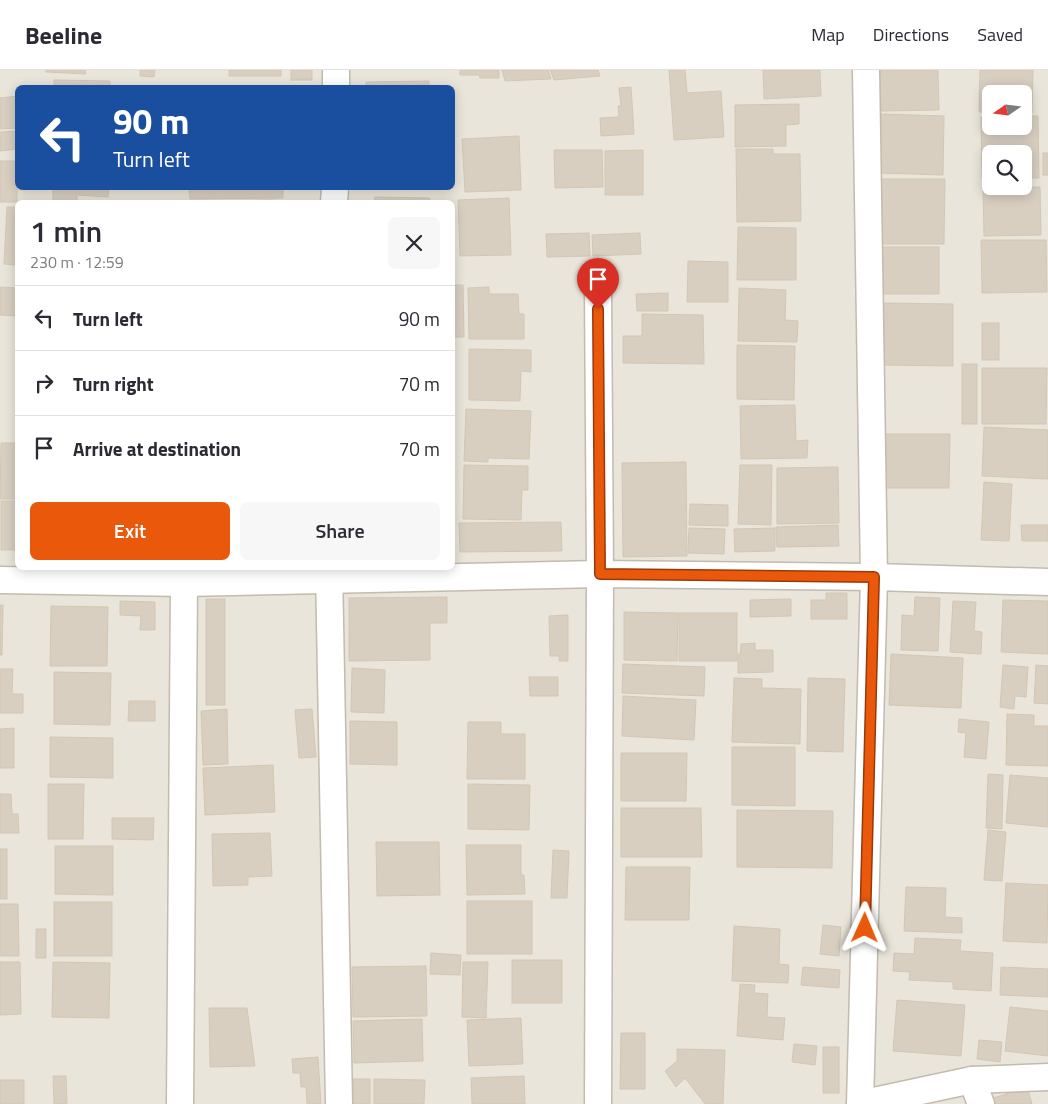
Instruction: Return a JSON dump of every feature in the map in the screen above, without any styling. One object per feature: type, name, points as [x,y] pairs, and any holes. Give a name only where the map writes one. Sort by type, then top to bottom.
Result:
[{"type":"street","points":[[336,70],[336,85]]},
{"type":"street","points":[[866,70],[874,577],[860,1104],[976,1092],[1048,1077]]},
{"type":"street","points":[[598,290],[600,574],[598,1104]]},
{"type":"street","points":[[0,580],[184,583],[329,573],[874,577],[1048,582]]},
{"type":"street","points":[[329,573],[339,1104]]},
{"type":"street","points":[[180,1104],[184,583]]},
{"type":"shaded area","points":[[0,70],[1048,70],[1048,1104],[0,1104]]},
{"type":"building","points":[[46,70],[85,70],[86,74],[46,72]]},
{"type":"building","points":[[140,70],[155,70],[154,77],[140,76]]},
{"type":"building","points":[[229,70],[281,70],[281,76],[229,76]]},
{"type":"building","points":[[291,70],[312,70],[312,80],[291,80]]},
{"type":"building","points":[[460,70],[499,70],[499,78],[460,75]]},
{"type":"building","points":[[502,70],[548,70],[551,79],[505,81]]},
{"type":"building","points":[[550,70],[598,70],[600,76],[554,80]]},
{"type":"building","points":[[669,70],[685,70],[687,93],[721,91],[724,137],[674,140]]},
{"type":"building","points":[[763,70],[820,70],[821,96],[764,99]]},
{"type":"building","points":[[880,70],[938,70],[939,110],[881,111]]},
{"type":"building","points":[[980,70],[1033,70],[1032,113],[1032,85],[982,85],[982,112],[979,112]]},
{"type":"building","points":[[54,80],[110,81],[110,85],[54,85]]},
{"type":"building","points":[[429,81],[429,85],[366,85],[366,82]]},
{"type":"building","points":[[631,87],[634,134],[601,136],[600,118],[619,117],[618,106],[621,106],[619,88]]},
{"type":"building","points":[[15,96],[15,128],[0,129],[0,98]]},
{"type":"building","points":[[799,104],[799,124],[786,125],[786,146],[735,147],[735,105]]},
{"type":"building","points":[[881,114],[944,116],[943,175],[879,173]]},
{"type":"building","points":[[1032,116],[1038,116],[1039,178],[1032,178],[1032,145],[982,145],[982,178],[981,117],[982,135],[1032,135]]},
{"type":"building","points":[[15,131],[15,149],[0,151],[0,132]]},
{"type":"building","points":[[519,136],[521,190],[465,192],[462,139]]},
{"type":"building","points":[[736,149],[773,149],[773,154],[800,154],[801,221],[737,222]]},
{"type":"building","points":[[554,150],[602,150],[603,187],[555,188]]},
{"type":"building","points":[[643,150],[643,195],[605,195],[605,151]]},
{"type":"building","points":[[1043,153],[1048,153],[1048,175],[1043,175]]},
{"type":"building","points":[[0,161],[15,161],[17,200],[15,202],[0,202]]},
{"type":"building","points":[[874,179],[945,179],[944,244],[874,244]]},
{"type":"building","points":[[1032,187],[1040,187],[1041,235],[984,236],[983,195],[1032,195]]},
{"type":"building","points":[[53,190],[109,190],[108,197],[77,195],[77,200],[53,200]]},
{"type":"building","points":[[189,190],[283,190],[283,198],[190,199]]},
{"type":"building","points":[[375,197],[430,198],[430,200],[374,200]]},
{"type":"building","points":[[509,198],[511,255],[460,256],[458,200]]},
{"type":"building","points":[[7,207],[15,207],[15,265],[4,264]]},
{"type":"building","points":[[738,227],[796,228],[796,280],[737,280]]},
{"type":"building","points":[[589,233],[590,256],[547,257],[546,234]]},
{"type":"building","points":[[640,233],[641,254],[593,256],[592,235]]},
{"type":"building","points":[[981,240],[1046,240],[1047,292],[982,293]]},
{"type":"building","points":[[881,247],[939,247],[939,294],[881,294]]},
{"type":"building","points":[[688,261],[728,262],[728,302],[687,302]]},
{"type":"building","points":[[455,285],[463,285],[464,337],[455,337]]},
{"type":"building","points":[[0,287],[15,288],[15,316],[0,315]]},
{"type":"building","points":[[489,287],[489,294],[518,294],[519,314],[524,314],[524,339],[469,339],[468,288]]},
{"type":"building","points":[[739,288],[786,290],[785,320],[798,321],[797,342],[738,341]]},
{"type":"building","points":[[668,293],[668,311],[637,311],[636,294]]},
{"type":"building","points":[[882,303],[953,304],[953,366],[882,365]]},
{"type":"building","points":[[642,314],[703,315],[704,364],[623,363],[623,336],[642,336]]},
{"type":"building","points":[[982,323],[999,323],[999,360],[982,360]]},
{"type":"building","points":[[737,345],[795,346],[794,400],[737,399]]},
{"type":"building","points":[[469,349],[531,350],[531,372],[521,371],[520,401],[469,400]]},
{"type":"building","points":[[962,364],[977,364],[977,424],[962,424]]},
{"type":"building","points":[[982,368],[1047,368],[1046,424],[982,424]]},
{"type":"building","points":[[795,405],[796,441],[808,440],[807,458],[741,459],[740,406]]},
{"type":"building","points":[[466,409],[531,411],[529,459],[488,458],[488,462],[464,461]]},
{"type":"building","points":[[984,427],[1048,430],[1048,479],[982,476]]},
{"type":"building","points":[[880,434],[950,434],[949,488],[879,488]]},
{"type":"building","points":[[1,443],[15,443],[15,499],[0,499]]},
{"type":"building","points":[[686,462],[687,556],[623,557],[622,463]]},
{"type":"building","points":[[464,465],[528,466],[528,490],[522,490],[521,520],[463,519]]},
{"type":"building","points":[[740,465],[772,465],[771,525],[738,524]]},
{"type":"building","points":[[838,467],[839,523],[777,524],[777,468]]},
{"type":"building","points":[[984,482],[1012,484],[1009,541],[981,540]]},
{"type":"building","points":[[1,501],[15,501],[15,550],[1,550]]},
{"type":"building","points":[[690,504],[728,505],[728,526],[689,525]]},
{"type":"building","points":[[561,522],[562,551],[460,552],[459,523]]},
{"type":"building","points":[[838,525],[839,546],[777,547],[776,527]]},
{"type":"building","points":[[1021,525],[1048,525],[1048,541],[1022,541]]},
{"type":"building","points":[[689,528],[725,529],[724,554],[688,553]]},
{"type":"building","points":[[775,528],[775,551],[735,552],[734,529]]},
{"type":"building","points":[[826,593],[847,593],[847,619],[811,619],[811,600],[826,600]]},
{"type":"building","points":[[447,597],[447,623],[430,623],[430,660],[349,661],[349,598]]},
{"type":"building","points":[[915,597],[940,598],[938,651],[901,650],[902,615],[914,616]]},
{"type":"building","points":[[206,599],[225,599],[225,705],[206,705]]},
{"type":"building","points":[[791,599],[791,616],[750,617],[750,600]]},
{"type":"building","points":[[1003,600],[1048,601],[1048,654],[1001,652]]},
{"type":"building","points":[[120,601],[155,602],[155,630],[140,630],[141,616],[120,615]]},
{"type":"building","points":[[953,601],[976,602],[974,631],[982,632],[981,654],[950,652]]},
{"type":"building","points":[[0,605],[3,605],[2,655],[0,655]]},
{"type":"building","points":[[51,606],[108,607],[107,666],[50,666]]},
{"type":"building","points":[[624,612],[678,613],[677,661],[624,660]]},
{"type":"building","points":[[679,613],[737,613],[737,661],[679,661]]},
{"type":"building","points":[[568,615],[568,661],[559,661],[559,656],[550,656],[549,616]]},
{"type":"building","points":[[755,643],[755,650],[773,650],[773,672],[738,673],[738,654],[740,654],[741,644]]},
{"type":"building","points":[[891,654],[963,658],[961,708],[889,705]]},
{"type":"building","points":[[623,664],[705,667],[704,696],[622,693]]},
{"type":"building","points":[[1003,665],[1028,667],[1026,697],[1015,696],[1014,709],[1000,707]]},
{"type":"building","points":[[1036,665],[1048,666],[1048,704],[1034,703]]},
{"type":"building","points":[[352,668],[385,670],[384,713],[351,712]]},
{"type":"building","points":[[0,669],[13,669],[12,694],[23,694],[23,713],[0,713]]},
{"type":"building","points":[[54,672],[111,673],[110,725],[54,724]]},
{"type":"building","points":[[529,677],[558,677],[558,696],[530,696]]},
{"type":"building","points":[[734,678],[762,679],[762,688],[801,689],[800,744],[732,742]]},
{"type":"building","points":[[808,678],[845,679],[843,752],[807,751]]},
{"type":"building","points":[[623,696],[696,700],[694,740],[622,736]]},
{"type":"building","points":[[129,701],[155,701],[155,721],[128,721]]},
{"type":"building","points":[[227,709],[228,764],[203,765],[201,711]]},
{"type":"building","points":[[312,709],[316,757],[299,758],[295,710]]},
{"type":"building","points":[[1007,714],[1034,715],[1034,726],[1048,726],[1048,766],[1006,765]]},
{"type":"building","points":[[959,719],[989,722],[986,759],[964,757],[966,733],[958,732]]},
{"type":"building","points":[[350,721],[397,722],[397,765],[350,764]]},
{"type":"building","points":[[468,722],[501,722],[501,734],[525,734],[525,779],[467,779]]},
{"type":"building","points":[[14,728],[14,768],[0,768],[0,729]]},
{"type":"building","points":[[50,737],[113,738],[113,778],[50,777]]},
{"type":"building","points":[[732,747],[795,747],[795,806],[732,805]]},
{"type":"building","points":[[621,753],[687,753],[686,801],[621,801]]},
{"type":"building","points":[[273,765],[275,812],[205,815],[203,768]]},
{"type":"building","points":[[988,774],[1003,775],[1002,829],[986,828]]},
{"type":"building","points":[[1010,775],[1048,778],[1048,827],[1006,823]]},
{"type":"building","points":[[48,784],[84,784],[83,839],[48,839]]},
{"type":"building","points":[[468,784],[530,785],[529,830],[468,829]]},
{"type":"building","points":[[0,794],[11,794],[12,814],[18,814],[19,833],[0,833]]},
{"type":"building","points":[[621,808],[701,808],[702,857],[621,857]]},
{"type":"building","points":[[737,810],[833,811],[832,868],[737,867]]},
{"type":"building","points":[[112,818],[154,818],[153,840],[112,839]]},
{"type":"building","points":[[988,830],[1006,832],[1002,881],[984,880]]},
{"type":"building","points":[[270,833],[272,876],[248,877],[248,885],[213,886],[212,834]]},
{"type":"building","points":[[376,842],[439,842],[440,895],[377,896]]},
{"type":"building","points":[[466,845],[521,845],[521,875],[524,875],[525,894],[467,895]]},
{"type":"building","points":[[55,846],[113,846],[113,895],[55,894]]},
{"type":"building","points":[[0,849],[7,849],[7,899],[0,899]]},
{"type":"building","points":[[553,850],[569,851],[567,898],[551,898]]},
{"type":"building","points":[[626,867],[690,867],[689,920],[625,920]]},
{"type":"building","points":[[1006,883],[1048,885],[1047,943],[1003,941]]},
{"type":"building","points":[[906,887],[946,888],[945,917],[962,918],[962,933],[904,931]]},
{"type":"building","points":[[467,901],[532,901],[532,954],[467,954]]},
{"type":"building","points":[[54,902],[112,902],[112,956],[54,956]]},
{"type":"building","points":[[0,904],[18,904],[19,956],[0,956]]},
{"type":"building","points":[[823,925],[841,927],[839,956],[820,954]]},
{"type":"building","points":[[734,926],[780,929],[779,964],[789,965],[788,983],[732,981]]},
{"type":"building","points":[[36,929],[46,929],[46,958],[36,958]]},
{"type":"building","points":[[915,938],[961,940],[960,951],[993,953],[991,991],[953,989],[953,982],[909,980],[910,972],[893,971],[894,953],[914,954]]},
{"type":"building","points":[[431,953],[461,955],[460,975],[430,974]]},
{"type":"building","points":[[512,960],[562,960],[562,1003],[512,1003]]},
{"type":"building","points":[[0,962],[20,962],[21,1014],[0,1015]]},
{"type":"building","points":[[53,962],[110,963],[109,1018],[52,1017]]},
{"type":"building","points":[[463,962],[488,962],[486,1018],[462,1017]]},
{"type":"building","points":[[426,966],[427,1016],[353,1017],[352,967]]},
{"type":"building","points":[[803,967],[840,970],[839,988],[801,985]]},
{"type":"building","points":[[1001,967],[1048,969],[1048,997],[1000,995]]},
{"type":"building","points":[[740,984],[755,985],[754,993],[768,994],[767,1017],[785,1018],[783,1040],[737,1036]]},
{"type":"building","points":[[897,1000],[965,1005],[961,1056],[893,1051]]},
{"type":"building","points":[[1010,1007],[1048,1011],[1048,1056],[1005,1051]]},
{"type":"building","points":[[209,1008],[247,1008],[255,1066],[210,1067]]},
{"type":"building","points":[[521,1018],[523,1064],[469,1066],[467,1020]]},
{"type":"building","points":[[422,1019],[423,1061],[354,1063],[353,1021]]},
{"type":"building","points":[[621,1033],[645,1033],[645,1089],[620,1089]]},
{"type":"building","points":[[979,1040],[1002,1042],[1000,1062],[977,1059]]},
{"type":"building","points":[[794,1044],[817,1046],[815,1065],[792,1062]]},
{"type":"building","points":[[823,1047],[839,1047],[839,1093],[823,1093]]},
{"type":"building","points":[[677,1049],[725,1050],[723,1104],[705,1104],[685,1078],[676,1087],[665,1071],[677,1061]]},
{"type":"building","points":[[318,1057],[321,1104],[307,1104],[306,1087],[301,1087],[300,1073],[293,1073],[292,1059]]},
{"type":"building","points":[[53,1076],[66,1076],[67,1104],[54,1104]]},
{"type":"building","points":[[524,1076],[525,1104],[472,1104],[471,1078]]},
{"type":"building","points":[[353,1079],[370,1079],[370,1104],[353,1104]]},
{"type":"building","points":[[374,1079],[425,1080],[424,1104],[374,1104]]},
{"type":"building","points":[[0,1080],[24,1080],[24,1104],[0,1104]]},
{"type":"building","points":[[1026,1083],[1032,1104],[995,1104],[993,1098],[1007,1094],[1005,1089]]},
{"type":"route","points":[[598,309],[600,574],[874,577],[865,928]]}]
